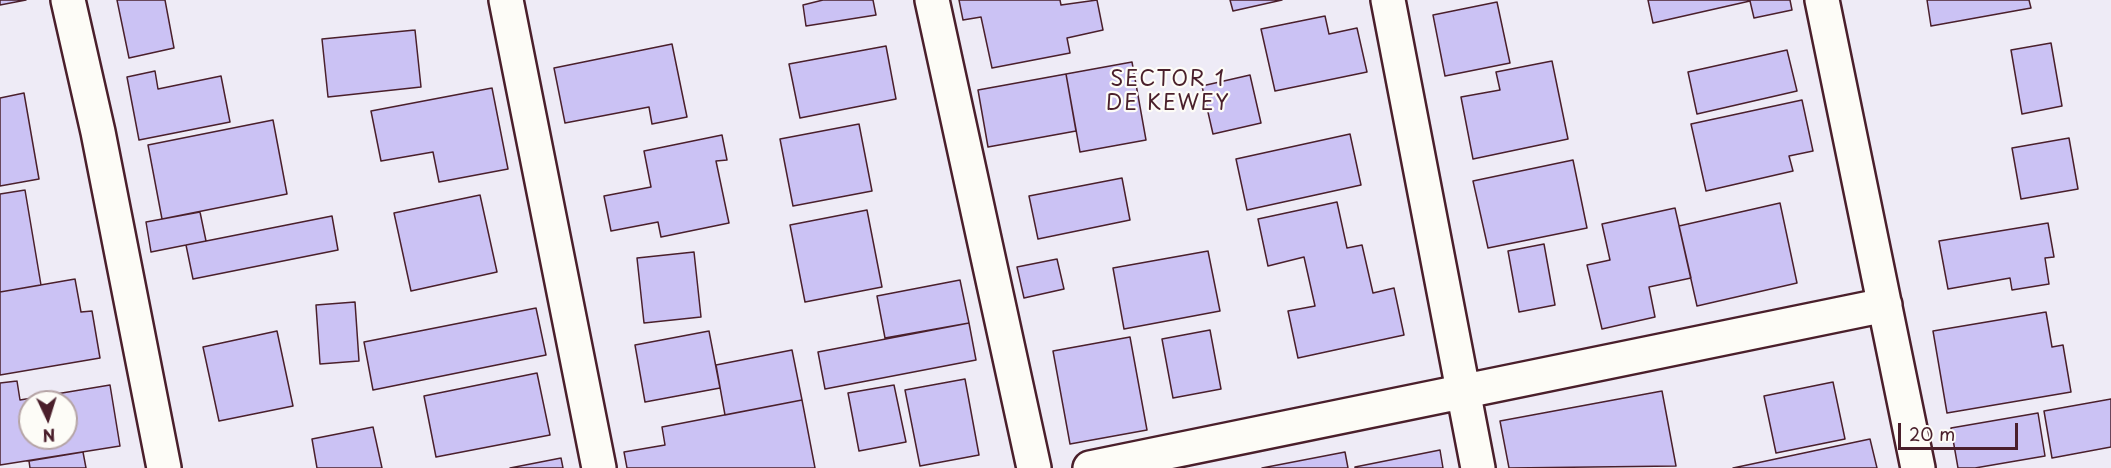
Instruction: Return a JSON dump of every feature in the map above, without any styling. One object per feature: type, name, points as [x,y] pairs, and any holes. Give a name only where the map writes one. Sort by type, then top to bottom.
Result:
[{"type":"street","points":[[68,0],[98,132],[164,468]]},
{"type":"street","points":[[506,0],[599,468]]},
{"type":"street","points":[[932,0],[1034,468]]},
{"type":"street","points":[[1388,0],[1478,468]]},
{"type":"street","points":[[1822,0],[1918,468]]},
{"type":"street","points":[[1090,468],[1885,305]]},
{"type":"building","points":[[0,0],[26,0],[0,5]]},
{"type":"building","points":[[117,0],[165,0],[174,48],[129,58]]},
{"type":"building","points":[[823,0],[873,0],[876,15],[806,26],[803,5]]},
{"type":"building","points":[[959,0],[1060,0],[1061,5],[1097,0],[1103,30],[1067,38],[1070,53],[992,68],[981,17],[963,20]]},
{"type":"building","points":[[1230,0],[1282,0],[1233,11]]},
{"type":"building","points":[[1648,0],[1790,0],[1792,10],[1754,18],[1750,1],[1653,23]]},
{"type":"building","points":[[1927,0],[2029,0],[2031,8],[1931,26]]},
{"type":"building","points":[[1497,2],[1510,63],[1445,76],[1433,15]]},
{"type":"building","points":[[1325,16],[1329,34],[1357,28],[1367,72],[1275,91],[1261,29]]},
{"type":"building","points":[[415,30],[421,87],[328,97],[322,39]]},
{"type":"building","points":[[2051,43],[2062,106],[2022,114],[2011,50]]},
{"type":"building","points":[[672,44],[687,117],[652,124],[649,107],[565,123],[554,68]]},
{"type":"building","points":[[886,46],[896,99],[800,118],[789,64]]},
{"type":"building","points":[[1787,50],[1797,91],[1697,114],[1688,72]]},
{"type":"building","points":[[1552,61],[1568,139],[1473,159],[1461,97],[1500,90],[1496,72]]},
{"type":"building","points":[[1132,62],[1146,140],[1080,152],[1066,74]]},
{"type":"building","points":[[155,71],[158,89],[221,76],[230,122],[139,140],[127,77]]},
{"type":"building","points":[[1066,74],[1076,131],[988,147],[978,90]]},
{"type":"building","points":[[1250,75],[1261,123],[1213,134],[1202,86]]},
{"type":"building","points":[[492,88],[508,169],[439,182],[433,152],[381,161],[371,111]]},
{"type":"building","points":[[24,93],[39,179],[0,186],[0,98]]},
{"type":"building","points":[[1802,100],[1813,151],[1789,156],[1793,171],[1706,191],[1691,124]]},
{"type":"building","points":[[273,120],[287,194],[162,219],[148,145]]},
{"type":"building","points":[[859,124],[872,191],[793,206],[780,139]]},
{"type":"building","points":[[1350,134],[1361,185],[1247,210],[1236,159]]},
{"type":"building","points":[[722,135],[727,160],[716,161],[729,223],[661,237],[658,222],[611,231],[604,196],[651,187],[644,151]]},
{"type":"building","points":[[2069,138],[2078,189],[2021,199],[2012,148]]},
{"type":"building","points":[[1573,160],[1587,228],[1488,248],[1473,181]]},
{"type":"building","points":[[1122,178],[1130,220],[1038,239],[1029,196]]},
{"type":"building","points":[[25,190],[41,285],[0,292],[0,194]]},
{"type":"building","points":[[480,195],[497,272],[411,291],[394,213]]},
{"type":"building","points":[[1337,202],[1347,248],[1362,245],[1373,293],[1394,288],[1404,335],[1298,358],[1288,311],[1315,306],[1304,257],[1268,266],[1258,219]]},
{"type":"building","points":[[1780,203],[1797,283],[1697,306],[1679,226]]},
{"type":"building","points":[[1675,208],[1691,278],[1649,287],[1655,317],[1602,329],[1587,265],[1610,260],[1602,224]]},
{"type":"building","points":[[867,210],[882,287],[805,302],[790,225]]},
{"type":"building","points":[[200,212],[206,241],[151,252],[146,222]]},
{"type":"building","points":[[332,216],[338,250],[193,279],[186,245]]},
{"type":"building","points":[[2048,223],[2054,257],[2045,258],[2049,284],[2012,290],[2010,278],[1948,289],[1939,241]]},
{"type":"building","points":[[1544,244],[1555,305],[1519,312],[1508,251]]},
{"type":"building","points":[[1208,251],[1220,311],[1124,329],[1113,268]]},
{"type":"building","points":[[694,252],[701,317],[644,323],[637,258]]},
{"type":"building","points":[[1057,259],[1064,289],[1024,298],[1017,267]]},
{"type":"building","points":[[75,279],[81,312],[92,311],[100,358],[0,375],[0,292]]},
{"type":"building","points":[[960,280],[969,323],[885,338],[877,296]]},
{"type":"building","points":[[355,302],[359,361],[320,364],[316,305]]},
{"type":"building","points":[[536,308],[546,355],[373,390],[364,342]]},
{"type":"building","points":[[2046,312],[2052,347],[2063,345],[2071,392],[1947,413],[1933,331]]},
{"type":"building","points":[[969,323],[976,360],[825,389],[818,352]]},
{"type":"building","points":[[1210,330],[1221,389],[1173,398],[1162,339]]},
{"type":"building","points":[[277,331],[293,406],[219,421],[203,347]]},
{"type":"building","points":[[709,331],[720,388],[645,402],[635,345]]},
{"type":"building","points":[[1130,337],[1147,430],[1070,444],[1053,351]]},
{"type":"building","points":[[792,350],[802,400],[725,415],[716,365]]},
{"type":"building","points":[[537,373],[550,435],[436,457],[424,396]]},
{"type":"building","points":[[965,379],[979,455],[920,466],[905,390]]},
{"type":"building","points":[[17,381],[18,450],[78,450],[78,390],[110,385],[120,446],[0,465],[0,383]]},
{"type":"building","points":[[1833,382],[1845,439],[1776,453],[1764,396]]},
{"type":"building","points":[[894,385],[906,442],[859,451],[848,393]]},
{"type":"building","points":[[1662,391],[1676,466],[1509,468],[1500,421]]},
{"type":"building","points":[[2111,399],[2111,447],[2052,458],[2044,411]]},
{"type":"building","points":[[802,400],[815,468],[627,468],[624,452],[665,445],[662,427]]},
{"type":"building","points":[[2038,413],[2045,456],[1975,468],[1958,468],[1951,428]]},
{"type":"building","points":[[373,427],[382,468],[317,468],[312,439]]},
{"type":"building","points":[[1870,439],[1877,468],[1733,468]]},
{"type":"building","points":[[1440,450],[1443,468],[1355,468],[1355,467]]},
{"type":"building","points":[[83,452],[86,468],[30,468],[29,461]]},
{"type":"building","points":[[1345,452],[1348,468],[1262,468]]},
{"type":"building","points":[[561,458],[563,468],[510,468]]},
{"type":"district","name":"SECTOR 1 DE KEWEY","points":[[1168,92]]}]
